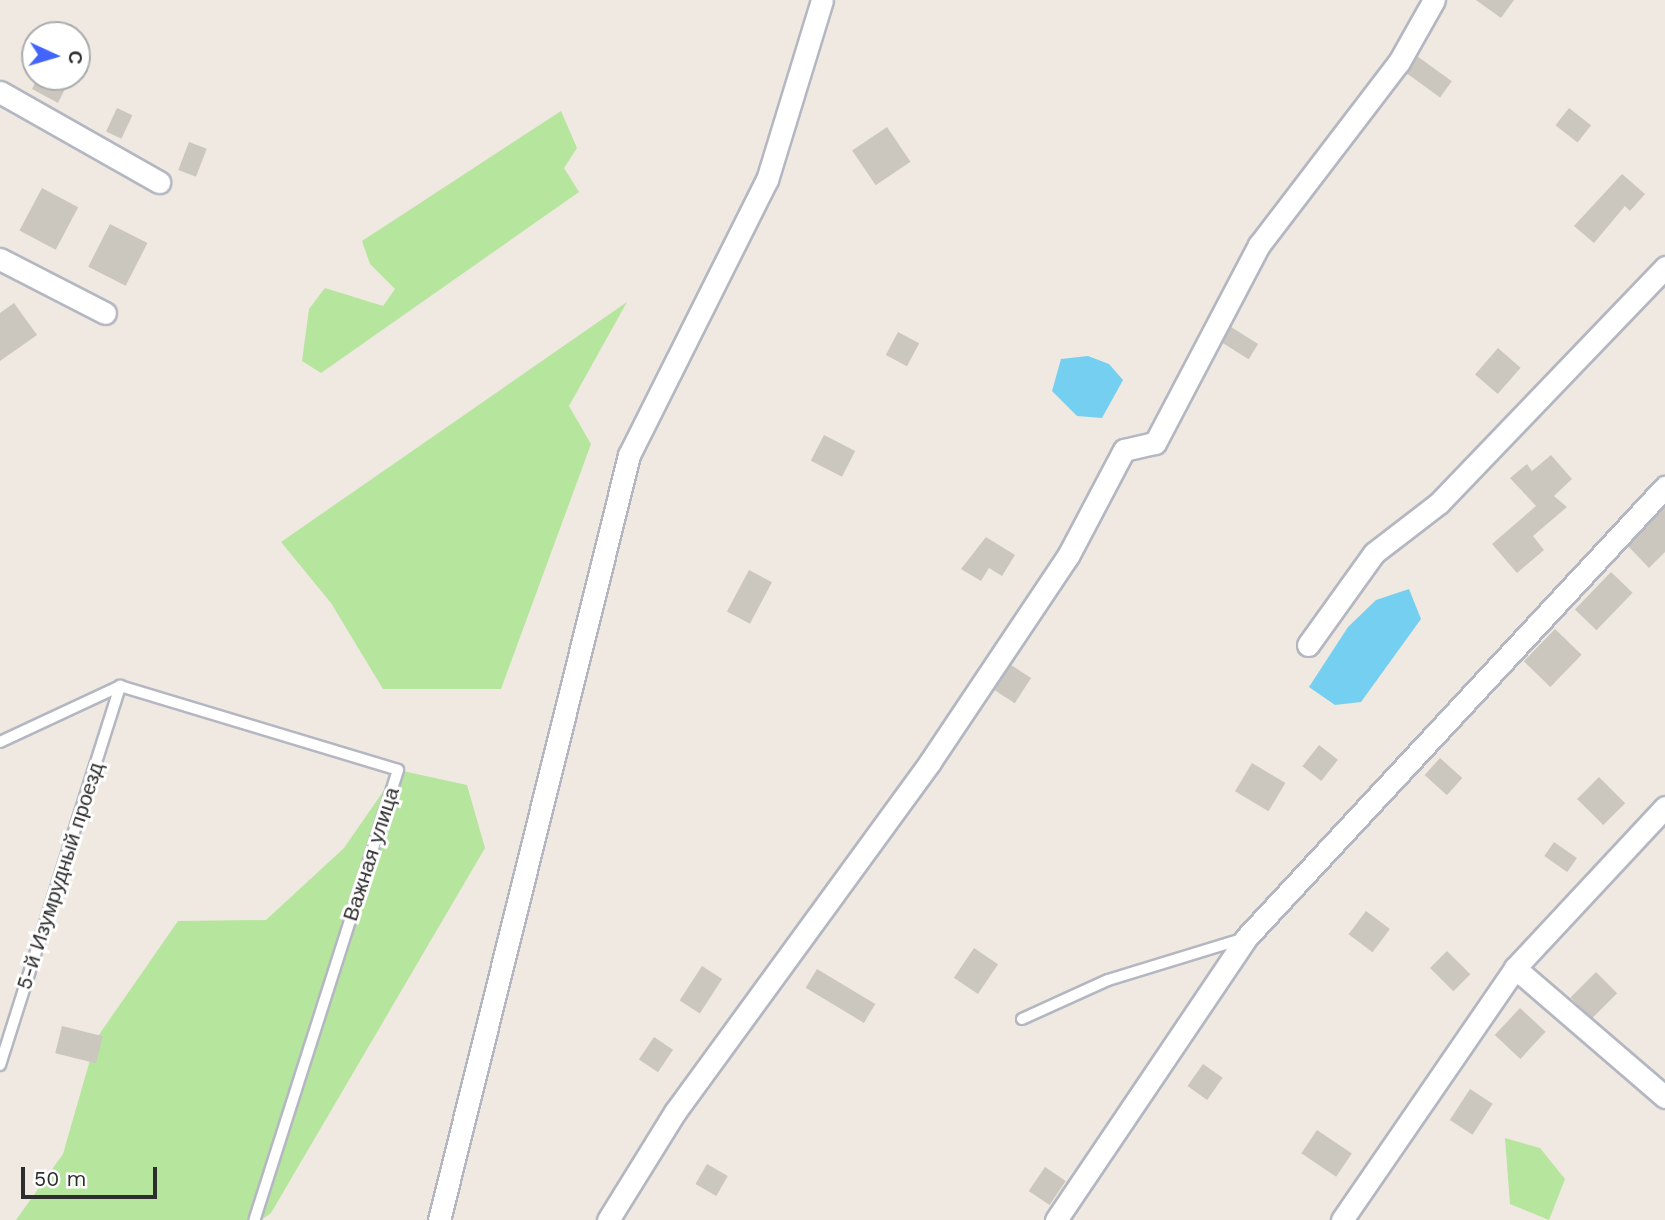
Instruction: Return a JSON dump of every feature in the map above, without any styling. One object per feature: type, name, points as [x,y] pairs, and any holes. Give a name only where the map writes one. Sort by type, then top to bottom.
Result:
[{"type":"street","points":[[439,1220],[629,454],[767,180],[822,0]]},
{"type":"street","points":[[608,1220],[675,1112],[969,705],[1068,556],[1124,450],[1155,443],[1259,245],[1399,62],[1434,0]]},
{"type":"street","points":[[0,92],[159,182]]},
{"type":"street","points":[[0,259],[105,313]]},
{"type":"street","points":[[1308,645],[1374,553],[1439,503],[1665,267]]},
{"type":"street","points":[[1056,1220],[1246,939],[1665,487]]},
{"type":"street","points":[[1342,1220],[1515,968],[1665,807]]},
{"type":"street","points":[[1515,968],[1665,1097]]},
{"type":"lane","points":[[0,742],[120,686]]},
{"type":"lane","name":"5-й Изумрудный проезд","points":[[0,1065],[120,686]]},
{"type":"lane","name":"Важная улица","points":[[120,686],[398,770],[254,1220]]},
{"type":"lane","points":[[1022,1019],[1108,980],[1246,939]]},
{"type":"green space","points":[[561,111],[577,148],[564,168],[579,192],[321,373],[302,361],[309,309],[325,288],[383,306],[395,289],[370,264],[362,241]]},
{"type":"green space","points":[[627,302],[569,406],[591,444],[501,689],[383,689],[331,603],[281,542]]},
{"type":"green space","points":[[398,770],[467,785],[485,848],[271,1213],[261,1220],[16,1220],[63,1154],[96,1039],[178,921],[266,920],[344,848]]},
{"type":"green space","points":[[1505,1138],[1540,1148],[1565,1179],[1549,1220],[1510,1204]]},
{"type":"water","points":[[1088,356],[1109,364],[1123,380],[1102,418],[1077,416],[1052,391],[1061,359]]},
{"type":"water","points":[[1409,589],[1421,619],[1361,702],[1335,705],[1309,687],[1348,627],[1376,600]]},
{"type":"building","points":[[1476,0],[1514,0],[1501,18]]},
{"type":"building","points":[[1417,56],[1452,81],[1440,97],[1405,72]]},
{"type":"building","points":[[36,91],[64,91],[58,103]]},
{"type":"building","points":[[117,108],[132,115],[121,139],[106,132]]},
{"type":"building","points":[[1569,108],[1591,125],[1578,143],[1555,125]]},
{"type":"building","points":[[887,127],[910,162],[876,185],[852,150]]},
{"type":"building","points":[[189,142],[207,149],[196,177],[178,170]]},
{"type":"building","points":[[1622,174],[1645,194],[1630,211],[1625,206],[1594,243],[1574,226]]},
{"type":"building","points":[[42,188],[78,207],[56,250],[19,230]]},
{"type":"building","points":[[110,224],[147,243],[126,286],[88,267]]},
{"type":"building","points":[[14,303],[37,335],[0,361],[0,313]]},
{"type":"building","points":[[1231,327],[1258,344],[1249,359],[1221,342]]},
{"type":"building","points":[[898,332],[919,343],[907,366],[886,355]]},
{"type":"building","points":[[1498,348],[1521,368],[1498,394],[1475,374]]},
{"type":"building","points":[[824,435],[855,451],[842,477],[811,461]]},
{"type":"building","points":[[1551,455],[1572,479],[1554,496],[1567,507],[1533,536],[1544,550],[1517,573],[1492,544],[1536,506],[1510,478],[1527,464],[1532,471]]},
{"type":"building","points":[[1665,506],[1665,552],[1649,568],[1628,546]]},
{"type":"building","points":[[986,537],[1015,555],[1002,576],[989,568],[981,581],[961,569]]},
{"type":"building","points":[[749,570],[772,582],[750,624],[727,611]]},
{"type":"building","points":[[1611,572],[1633,593],[1596,630],[1575,609]]},
{"type":"building","points":[[1555,629],[1582,655],[1550,687],[1524,661]]},
{"type":"building","points":[[1011,665],[1031,678],[1015,703],[995,690]]},
{"type":"building","points":[[1319,745],[1338,760],[1321,781],[1302,766]]},
{"type":"building","points":[[1440,758],[1462,778],[1447,795],[1425,775]]},
{"type":"building","points":[[1252,763],[1285,783],[1268,811],[1235,791]]},
{"type":"building","points":[[1599,777],[1625,803],[1603,825],[1577,799]]},
{"type":"building","points":[[1554,842],[1577,858],[1567,872],[1544,856]]},
{"type":"building","points":[[1366,911],[1390,929],[1373,952],[1349,934]]},
{"type":"building","points":[[974,948],[998,964],[978,994],[954,978]]},
{"type":"building","points":[[1447,951],[1470,974],[1453,991],[1430,968]]},
{"type":"building","points":[[702,966],[722,979],[700,1013],[680,1000]]},
{"type":"building","points":[[817,969],[875,1004],[864,1023],[806,988]]},
{"type":"building","points":[[1596,972],[1617,993],[1592,1019],[1571,997]]},
{"type":"building","points":[[1520,1008],[1546,1032],[1520,1059],[1495,1035]]},
{"type":"building","points":[[62,1026],[103,1036],[96,1063],[55,1053]]},
{"type":"building","points":[[654,1037],[673,1050],[658,1072],[639,1059]]},
{"type":"building","points":[[1203,1064],[1223,1078],[1207,1100],[1188,1086]]},
{"type":"building","points":[[1470,1089],[1493,1104],[1472,1135],[1450,1120]]},
{"type":"building","points":[[1317,1130],[1352,1153],[1336,1177],[1301,1153]]},
{"type":"building","points":[[707,1164],[728,1176],[716,1196],[696,1184]]},
{"type":"building","points":[[1045,1167],[1066,1181],[1050,1205],[1029,1191]]}]
